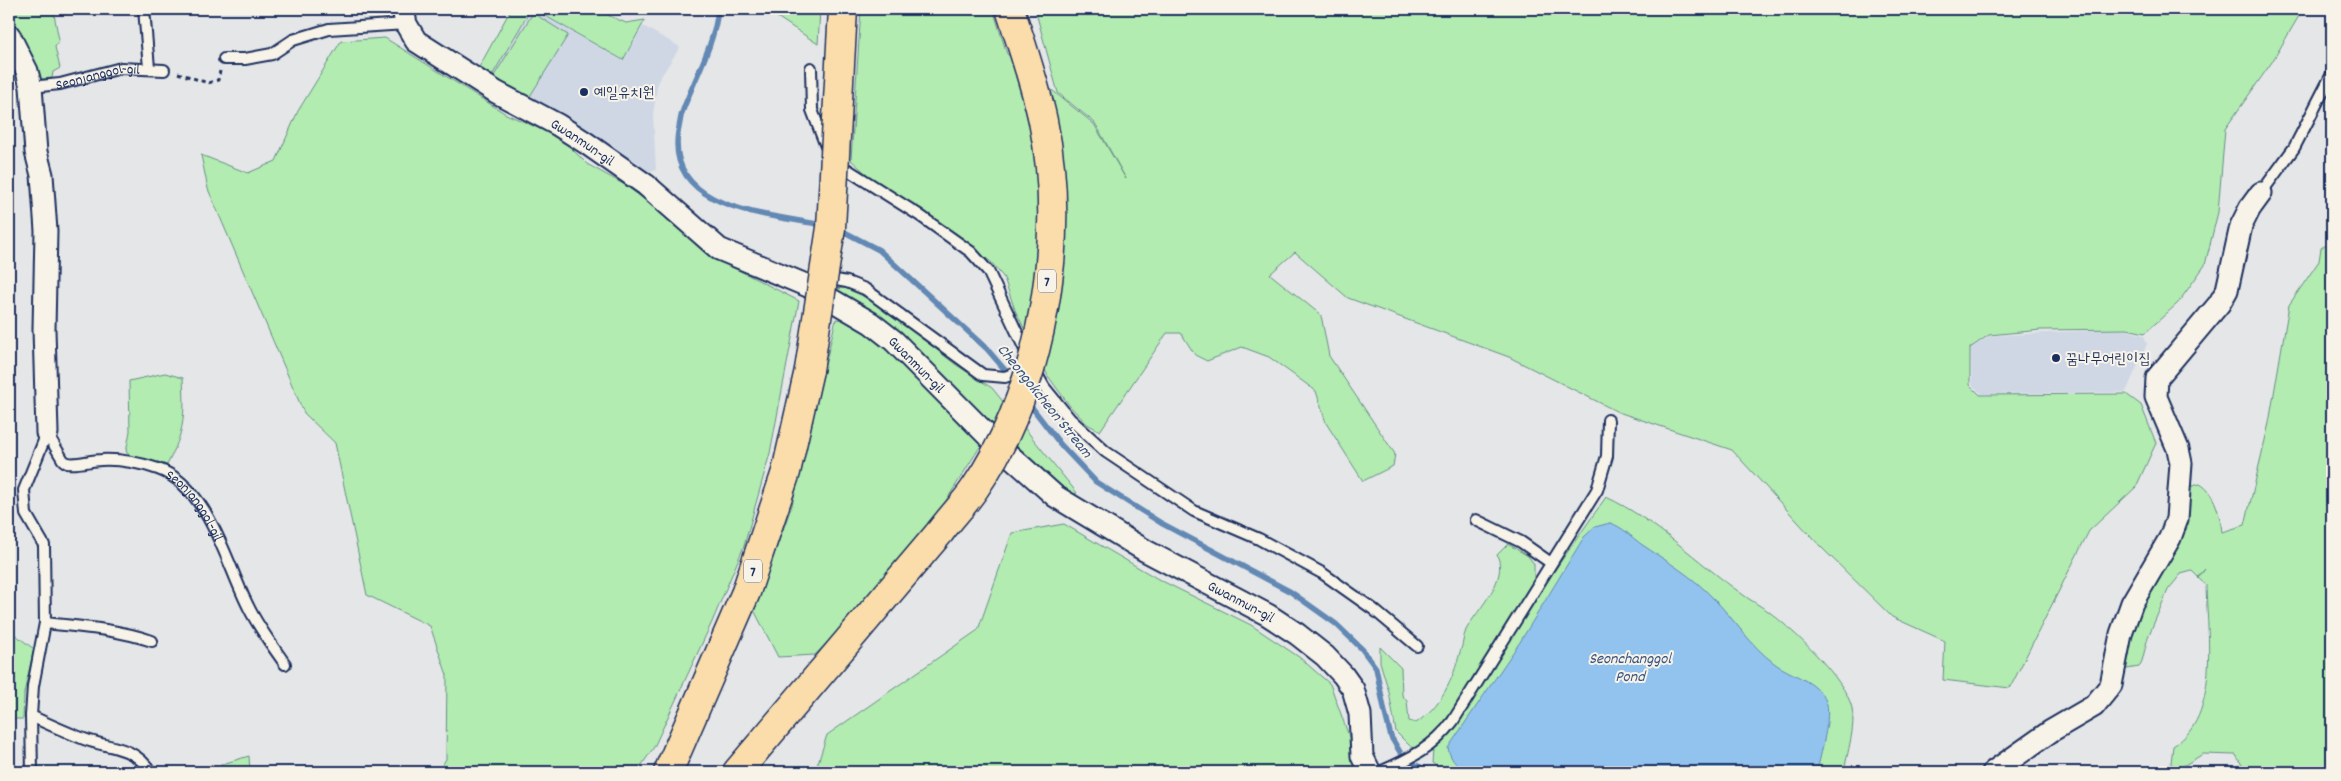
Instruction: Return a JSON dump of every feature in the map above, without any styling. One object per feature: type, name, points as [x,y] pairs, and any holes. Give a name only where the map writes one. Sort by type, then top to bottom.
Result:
[{"type":"highway","name":"7","points":[[671,769],[746,592],[786,472],[809,370],[831,228],[844,9]]},
{"type":"highway","name":"7","points":[[737,772],[976,488],[1007,430],[1029,376],[1044,300],[1051,246],[1052,199],[1043,122],[1010,9]]},
{"type":"street","name":"Gwanmun-gil","points":[[404,16],[416,41],[496,92],[558,125],[646,185],[719,249],[808,286],[871,323],[894,341],[990,438],[1055,496],[1146,551],[1268,615],[1297,634],[1324,656],[1343,676],[1358,701],[1362,756],[1370,772]]},
{"type":"street","name":"Seonjanggol-gil","points":[[9,35],[27,71],[31,87],[36,152],[42,175],[46,231],[44,302],[47,432]]},
{"type":"street","points":[[1993,772],[2051,731],[2094,706],[2111,685],[2121,634],[2132,603],[2170,538],[2177,519],[2181,464],[2178,449],[2156,397],[2157,378],[2160,371],[2206,323],[2227,290],[2241,226],[2250,208],[2261,194]]},
{"type":"lane","points":[[144,9],[149,68]]},
{"type":"lane","points":[[224,59],[245,59],[272,54],[293,40],[329,29],[404,16]]},
{"type":"lane","name":"Seonjanggol-gil","points":[[31,87],[60,84],[121,68],[164,70]]},
{"type":"lane","points":[[811,68],[812,110],[831,155],[846,170],[919,215],[971,252],[992,279],[1032,366],[1054,400],[1089,438],[1106,452],[1194,511],[1260,539],[1322,573],[1373,609],[1417,646]]},
{"type":"lane","points":[[2261,194],[2294,148],[2332,74]]},
{"type":"lane","points":[[784,275],[831,279],[865,289],[972,369],[983,375],[1010,376],[1032,366]]},
{"type":"lane","points":[[1380,772],[1424,751],[1444,733],[1584,512],[1600,482],[1609,439],[1608,420]]},
{"type":"lane","name":"Seonjanggol-gil","points":[[32,772],[31,716],[33,686],[45,623],[44,545],[26,514],[24,500],[27,481],[47,432]]},
{"type":"lane","name":"Seonjanggol-gil","points":[[47,432],[63,460],[68,463],[117,460],[141,465],[167,473],[188,489],[196,497],[210,522],[251,613],[285,664]]},
{"type":"lane","points":[[1476,520],[1521,542],[1550,563]]},
{"type":"lane","points":[[45,623],[106,629],[128,633],[152,641]]},
{"type":"lane","points":[[31,716],[86,739],[122,748],[136,756],[151,772]]},
{"type":"path","points":[[164,70],[213,83],[218,80],[224,59]]},
{"type":"shaded area","name":"예일유치원","points":[[532,9],[623,61],[643,26],[680,47],[658,81],[653,114],[656,170],[643,174],[490,79]]},
{"type":"shaded area","name":"꿈나무어린이집","points":[[2126,330],[2144,335],[2147,344],[2126,392],[1981,394],[1972,385],[1971,348],[1990,336]]},
{"type":"green space","points":[[9,9],[53,9],[59,40],[55,47],[60,68],[53,72],[52,78],[41,79],[37,77],[9,18]]},
{"type":"green space","points":[[511,9],[531,9],[490,79],[477,71]]},
{"type":"green space","points":[[533,9],[594,9],[626,23],[645,20],[623,60]]},
{"type":"green space","points":[[765,9],[820,9],[818,44]]},
{"type":"green space","points":[[861,9],[993,9],[1007,54],[1094,124],[1126,179],[1095,123],[1058,93],[1035,9],[2303,9],[2272,62],[2225,129],[2218,212],[2205,265],[2178,303],[2145,333],[2127,329],[2041,330],[1989,335],[1970,348],[1970,385],[1980,395],[2126,394],[2141,405],[2156,443],[2136,487],[2089,531],[2010,688],[1943,680],[1945,641],[1892,617],[1820,546],[1732,450],[1618,412],[1509,357],[1348,298],[1295,252],[1270,274],[1321,315],[1329,356],[1395,454],[1393,466],[1363,481],[1326,423],[1316,391],[1269,357],[1242,347],[1207,361],[1195,355],[1181,333],[1167,333],[1100,431],[1087,424],[1069,405],[1048,376],[1015,310],[1004,278],[991,262],[920,208],[871,178],[851,160]]},
{"type":"green space","points":[[533,13],[568,35],[527,101],[492,79]]},
{"type":"green space","points":[[385,38],[506,114],[561,138],[587,164],[625,185],[660,211],[705,253],[799,301],[770,453],[744,546],[712,622],[654,747],[637,772],[438,772],[446,759],[447,675],[430,626],[367,595],[335,443],[304,413],[208,189],[201,155],[248,173],[276,161],[298,111],[341,41]]},
{"type":"green space","points":[[2332,240],[2332,772],[2246,772],[2236,755],[2203,754],[2175,771],[2171,763],[2173,746],[2188,733],[2199,716],[2205,695],[2209,649],[2206,585],[2198,578],[2205,569],[2198,577],[2192,571],[2181,574],[2168,590],[2148,637],[2139,667],[2127,669],[2125,658],[2127,645],[2139,612],[2182,537],[2186,522],[2188,495],[2192,486],[2200,484],[2213,498],[2222,532],[2245,525],[2269,423],[2289,305],[2319,261],[2321,248]]},
{"type":"green space","points":[[845,288],[874,301],[955,364],[992,388],[1077,493],[1072,495],[1037,467],[834,289]]},
{"type":"green space","points":[[836,319],[856,322],[889,347],[919,383],[983,442],[932,523],[889,578],[815,655],[778,657],[754,610],[792,505]]},
{"type":"green space","points":[[165,373],[183,378],[184,391],[184,413],[180,433],[167,465],[132,457],[126,452],[130,431],[129,381]]},
{"type":"green space","name":"Seonchanggol Pond","points":[[1606,497],[1642,517],[1725,582],[1768,611],[1803,642],[1829,669],[1847,696],[1852,708],[1852,732],[1844,772],[1445,772],[1432,763],[1433,750],[1462,716],[1543,587]]},
{"type":"green space","points":[[1064,524],[1158,579],[1251,625],[1299,657],[1330,684],[1362,772],[815,772],[827,735],[978,630],[1012,533]]},
{"type":"green space","points":[[1508,544],[1528,556],[1534,564],[1534,580],[1440,730],[1430,741],[1417,748],[1411,747],[1396,732],[1389,692],[1380,662],[1380,647],[1401,668],[1402,695],[1407,701],[1409,721],[1416,723],[1432,709],[1445,692],[1457,662],[1466,630],[1496,584],[1500,564],[1497,555]]},
{"type":"green space","points":[[9,630],[34,649],[24,693],[23,719],[9,719]]},
{"type":"green space","points":[[249,756],[250,772],[217,772],[222,764]]},
{"type":"water","name":"Seonchanggol Pond","points":[[1610,523],[1623,529],[1641,544],[1697,583],[1766,656],[1780,667],[1810,683],[1822,694],[1826,701],[1828,716],[1817,772],[1471,772],[1459,766],[1453,760],[1448,748],[1520,642],[1584,537],[1595,527]]},
{"type":"waterway","name":"Cheongokcheon Stream","points":[[718,9],[713,35],[682,113],[678,132],[679,158],[688,178],[705,193],[726,204],[751,212],[823,225]]},
{"type":"waterway","name":"Cheongokcheon Stream","points":[[837,228],[879,250],[987,349],[1011,377]]},
{"type":"waterway","name":"Cheongokcheon Stream","points":[[1027,401],[1061,445],[1096,482],[1161,523],[1291,592],[1336,624],[1362,649],[1376,668],[1391,737],[1400,752]]},
{"type":"waterway","name":"Cheongokcheon Stream","points":[[1411,763],[1432,772]]},
{"type":"place","name":"예일유치원","points":[[584,92]]},
{"type":"place","name":"꿈나무어린이집","points":[[2056,358]]}]
